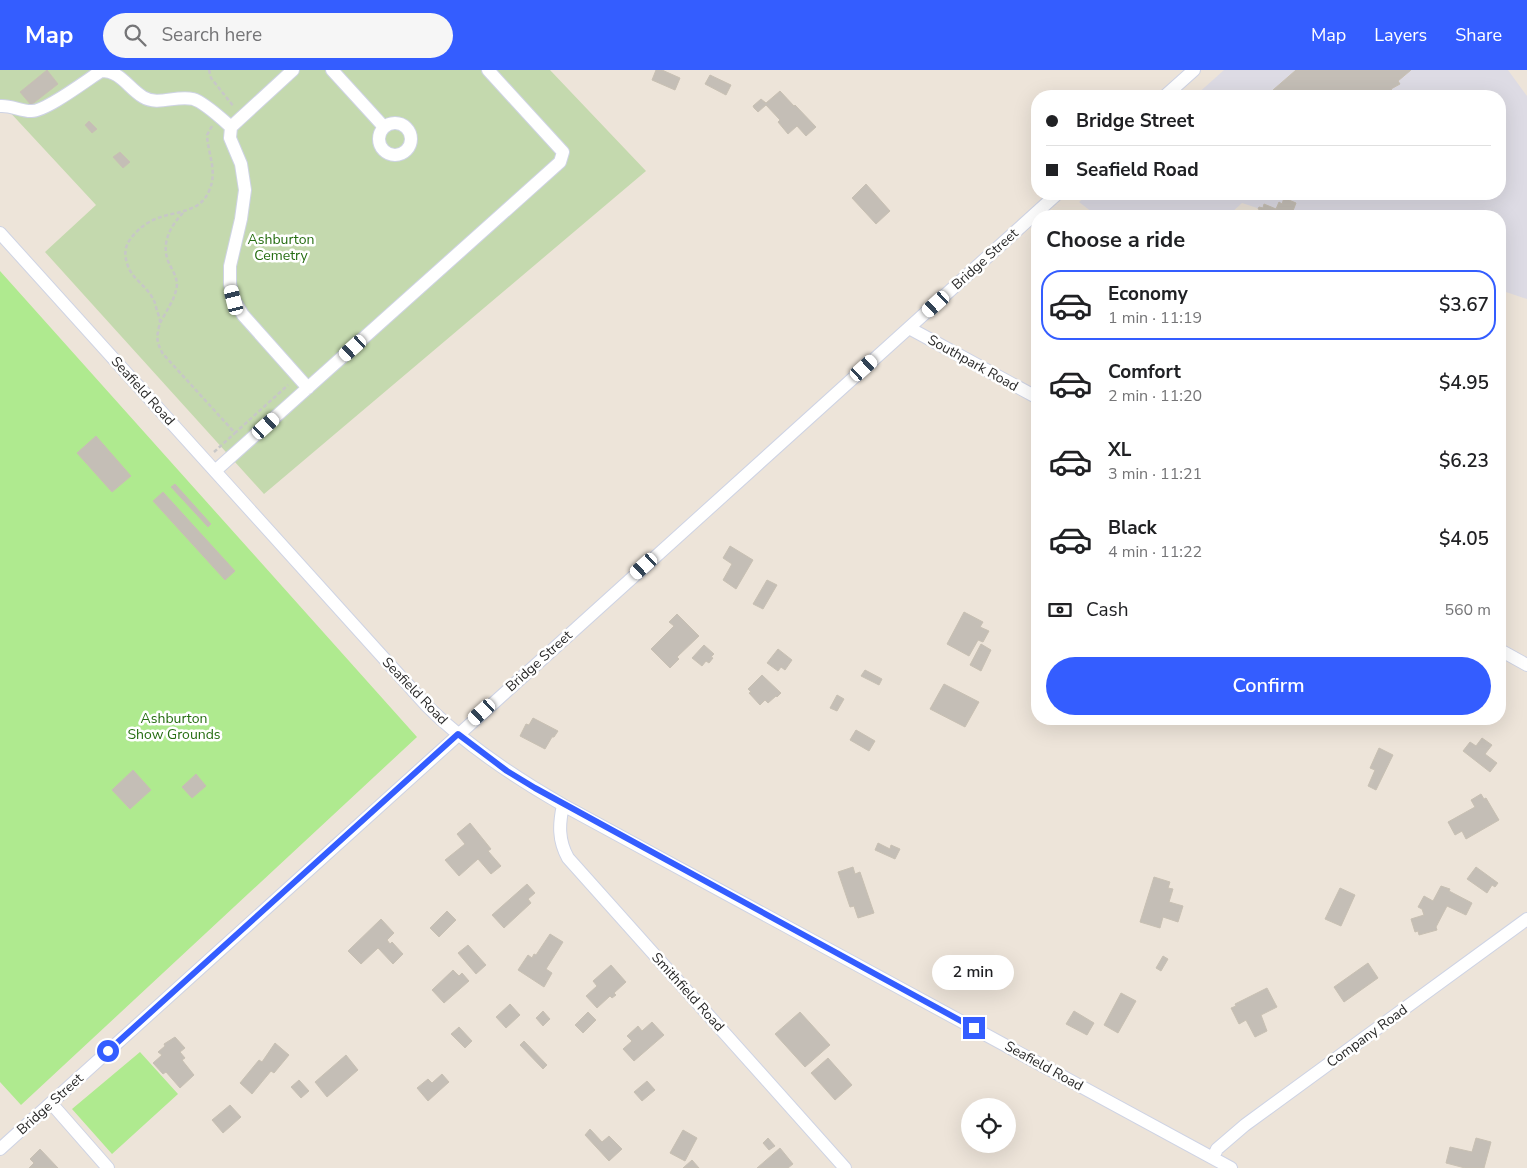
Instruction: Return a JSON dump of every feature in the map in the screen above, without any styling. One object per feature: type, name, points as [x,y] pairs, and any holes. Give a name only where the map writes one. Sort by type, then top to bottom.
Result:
[{"type":"street","points":[[293,70],[231,126],[230,138],[241,164],[245,190],[241,219],[230,266],[230,284],[234,300],[243,315],[308,388]]},
{"type":"street","points":[[332,70],[384,127]]},
{"type":"street","points":[[215,471],[560,162],[563,152],[488,70]]},
{"type":"street","points":[[1172,90],[1194,70]]},
{"type":"street","points":[[0,106],[6,105],[32,112],[46,106],[101,71],[112,71],[144,98],[157,101],[179,97],[195,99],[207,106],[231,126]]},
{"type":"street","name":"Bridge Street","points":[[1039,210],[1050,200]]},
{"type":"street","name":"Bridge Street","points":[[0,1149],[1031,217]]},
{"type":"street","name":"Seafield Road","points":[[0,233],[427,706],[458,734],[507,771],[563,804],[1231,1168]]},
{"type":"street","name":"Southpark Road","points":[[908,328],[1031,394]]},
{"type":"street","points":[[1506,653],[1527,664]]},
{"type":"street","name":"Smithfield Road","points":[[563,804],[559,828],[562,847],[568,858],[845,1168]]},
{"type":"street","name":"Company Road","points":[[1213,1158],[1217,1149],[1245,1125],[1527,918]]},
{"type":"street","points":[[51,1103],[108,1168]]},
{"type":"path","points":[[209,70],[211,78],[242,117]]},
{"type":"path","points":[[160,323],[151,295],[129,270],[125,248],[133,236],[146,223],[164,215],[185,211],[202,202],[209,192],[213,170],[207,135],[210,128],[233,106]]},
{"type":"path","points":[[185,211],[172,225],[166,243],[168,260],[177,284],[175,295],[160,323],[157,334],[158,345],[163,354],[235,433]]},
{"type":"path","points":[[205,460],[298,376]]},
{"type":"shaded area","points":[[1224,70],[1508,70],[1527,96],[1527,299],[1506,292],[1506,210],[1263,210],[1242,203],[1234,210],[1089,210],[1079,202],[1081,200],[1506,200],[1506,90],[1202,90]]},
{"type":"green space","name":"Ashburton Cemetry","points":[[0,70],[550,70],[646,171],[264,494],[45,252],[96,205],[6,108],[0,112]]},
{"type":"green space","name":"Ashburton Show Grounds","points":[[0,271],[417,737],[21,1105],[0,1082]]},
{"type":"green space","points":[[140,1052],[178,1094],[112,1154],[72,1109]]},
{"type":"building","points":[[47,70],[58,84],[31,105],[20,92]]},
{"type":"building","points":[[656,70],[662,70],[680,78],[675,90],[652,80]]},
{"type":"building","points":[[1296,70],[1411,70],[1398,81],[1400,84],[1392,90],[1273,90]]},
{"type":"building","points":[[710,75],[731,85],[726,95],[705,84]]},
{"type":"building","points":[[780,91],[816,127],[806,136],[797,126],[788,134],[778,122],[780,120],[766,105],[758,112],[754,108],[753,106],[761,99],[766,103]]},
{"type":"building","points":[[89,121],[97,129],[92,133],[85,125]]},
{"type":"building","points":[[120,152],[130,162],[123,168],[113,157]]},
{"type":"building","points":[[866,184],[890,211],[876,224],[852,198]]},
{"type":"building","points":[[1283,200],[1296,203],[1293,210],[1258,209],[1259,207],[1263,208],[1264,204],[1276,209],[1279,202],[1282,204]]},
{"type":"building","points":[[96,436],[131,476],[112,492],[77,453]]},
{"type":"building","points":[[175,484],[211,524],[208,527],[171,487]]},
{"type":"building","points":[[163,492],[235,571],[225,580],[153,501]]},
{"type":"building","points":[[730,546],[753,560],[736,589],[723,580],[732,564],[723,558]]},
{"type":"building","points":[[767,580],[777,585],[763,609],[753,604]]},
{"type":"building","points":[[964,612],[983,622],[980,627],[989,631],[983,642],[978,640],[969,656],[947,644]]},
{"type":"building","points":[[677,614],[699,636],[677,657],[679,659],[670,668],[651,649],[674,626],[669,622]]},
{"type":"building","points":[[981,644],[991,650],[981,671],[970,665]]},
{"type":"building","points":[[704,645],[714,654],[709,663],[706,661],[702,666],[692,658]]},
{"type":"building","points":[[778,649],[792,660],[785,670],[781,667],[778,671],[767,663]]},
{"type":"building","points":[[865,670],[882,679],[879,685],[861,676]]},
{"type":"building","points":[[762,675],[781,693],[768,703],[765,700],[760,705],[749,693],[751,692],[748,689]]},
{"type":"building","points":[[944,684],[979,702],[965,727],[930,709]]},
{"type":"building","points":[[837,695],[844,699],[837,711],[830,708]]},
{"type":"building","points":[[533,718],[558,731],[545,749],[520,736],[526,724],[529,725]]},
{"type":"building","points":[[856,730],[875,741],[869,751],[850,740]]},
{"type":"building","points":[[1482,738],[1492,745],[1485,754],[1497,763],[1490,772],[1463,751],[1470,742],[1476,746]]},
{"type":"building","points":[[1379,748],[1393,755],[1376,790],[1368,786],[1375,770],[1370,768]]},
{"type":"building","points":[[133,770],[151,790],[130,809],[112,790]]},
{"type":"building","points":[[196,774],[206,786],[192,798],[182,787]]},
{"type":"building","points":[[1481,794],[1484,799],[1486,798],[1499,820],[1466,839],[1462,831],[1455,835],[1448,822],[1475,807],[1471,800]]},
{"type":"building","points":[[470,823],[491,849],[488,851],[501,866],[491,874],[478,859],[459,876],[445,860],[465,844],[457,834]]},
{"type":"building","points":[[878,843],[890,849],[891,845],[900,849],[895,859],[875,850]]},
{"type":"building","points":[[853,867],[855,874],[860,872],[874,913],[858,918],[854,906],[850,907],[838,872]]},
{"type":"building","points":[[1476,867],[1498,883],[1495,887],[1492,885],[1487,893],[1467,879]]},
{"type":"building","points":[[1154,877],[1170,882],[1168,888],[1173,889],[1169,902],[1183,906],[1178,922],[1163,917],[1160,928],[1140,922]]},
{"type":"building","points":[[527,884],[535,893],[528,899],[531,903],[504,928],[492,915]]},
{"type":"building","points":[[1441,886],[1450,889],[1449,891],[1472,903],[1466,915],[1447,906],[1436,927],[1437,930],[1419,935],[1418,931],[1415,932],[1411,919],[1424,915],[1422,909],[1418,907],[1424,896],[1433,901]]},
{"type":"building","points":[[1340,888],[1355,895],[1341,926],[1325,919]]},
{"type":"building","points":[[447,911],[456,920],[439,937],[430,928]]},
{"type":"building","points":[[381,919],[394,933],[387,940],[390,944],[392,942],[403,954],[393,964],[378,948],[361,964],[348,951]]},
{"type":"building","points":[[550,934],[563,942],[546,969],[552,973],[544,987],[518,970],[528,955],[532,958],[534,954],[536,955]]},
{"type":"building","points":[[468,945],[486,965],[476,974],[458,953]]},
{"type":"building","points":[[1163,956],[1168,959],[1161,971],[1156,968]]},
{"type":"building","points":[[1368,963],[1378,978],[1344,1002],[1334,987]]},
{"type":"building","points":[[611,965],[626,982],[614,993],[616,995],[612,998],[610,996],[597,1008],[586,996],[597,986],[593,981]]},
{"type":"building","points":[[453,970],[459,976],[462,973],[469,981],[444,1003],[432,990]]},
{"type":"building","points":[[1267,988],[1277,1007],[1261,1015],[1267,1031],[1255,1037],[1246,1020],[1239,1024],[1231,1008],[1236,1006],[1235,1004]]},
{"type":"building","points":[[1121,993],[1136,1001],[1118,1033],[1104,1025]]},
{"type":"building","points":[[510,1004],[520,1015],[506,1028],[496,1017]]},
{"type":"building","points":[[543,1011],[550,1019],[543,1026],[536,1018]]},
{"type":"building","points":[[1074,1011],[1094,1023],[1087,1035],[1066,1024]]},
{"type":"building","points":[[588,1012],[596,1020],[583,1033],[575,1025]]},
{"type":"building","points":[[800,1012],[830,1045],[805,1067],[775,1034]]},
{"type":"building","points":[[652,1022],[664,1035],[634,1061],[623,1049],[632,1041],[627,1036],[638,1026],[642,1031]]},
{"type":"building","points":[[459,1027],[472,1041],[465,1048],[451,1034]]},
{"type":"building","points":[[175,1037],[185,1048],[180,1052],[185,1058],[182,1060],[194,1075],[180,1088],[166,1072],[163,1074],[153,1063],[162,1055],[158,1052],[165,1046],[164,1044]]},
{"type":"building","points":[[524,1041],[547,1065],[543,1069],[520,1045]]},
{"type":"building","points":[[275,1043],[289,1055],[274,1073],[271,1071],[252,1094],[240,1083],[259,1060],[262,1062]]},
{"type":"building","points":[[346,1055],[358,1070],[327,1097],[315,1082]]},
{"type":"building","points":[[828,1058],[852,1085],[835,1100],[811,1073]]},
{"type":"building","points":[[442,1074],[449,1082],[428,1101],[417,1088],[428,1079],[432,1083]]},
{"type":"building","points":[[299,1080],[309,1091],[301,1098],[291,1087]]},
{"type":"building","points":[[647,1081],[655,1090],[642,1101],[634,1092]]},
{"type":"building","points":[[230,1105],[241,1117],[223,1133],[212,1120]]},
{"type":"building","points":[[590,1129],[602,1142],[609,1136],[622,1149],[609,1161],[585,1135]]},
{"type":"building","points":[[683,1130],[697,1138],[685,1161],[670,1153]]},
{"type":"building","points":[[768,1138],[775,1146],[769,1150],[763,1143]]},
{"type":"building","points":[[1476,1138],[1491,1142],[1484,1168],[1465,1168],[1446,1163],[1450,1147],[1472,1152]]},
{"type":"building","points":[[780,1148],[793,1164],[788,1168],[757,1168]]},
{"type":"building","points":[[40,1149],[58,1168],[29,1168],[34,1163],[30,1159]]},
{"type":"building","points":[[692,1160],[699,1168],[683,1168]]},
{"type":"route","points":[[108,1051],[458,734],[507,771],[580,814],[974,1028]]}]
